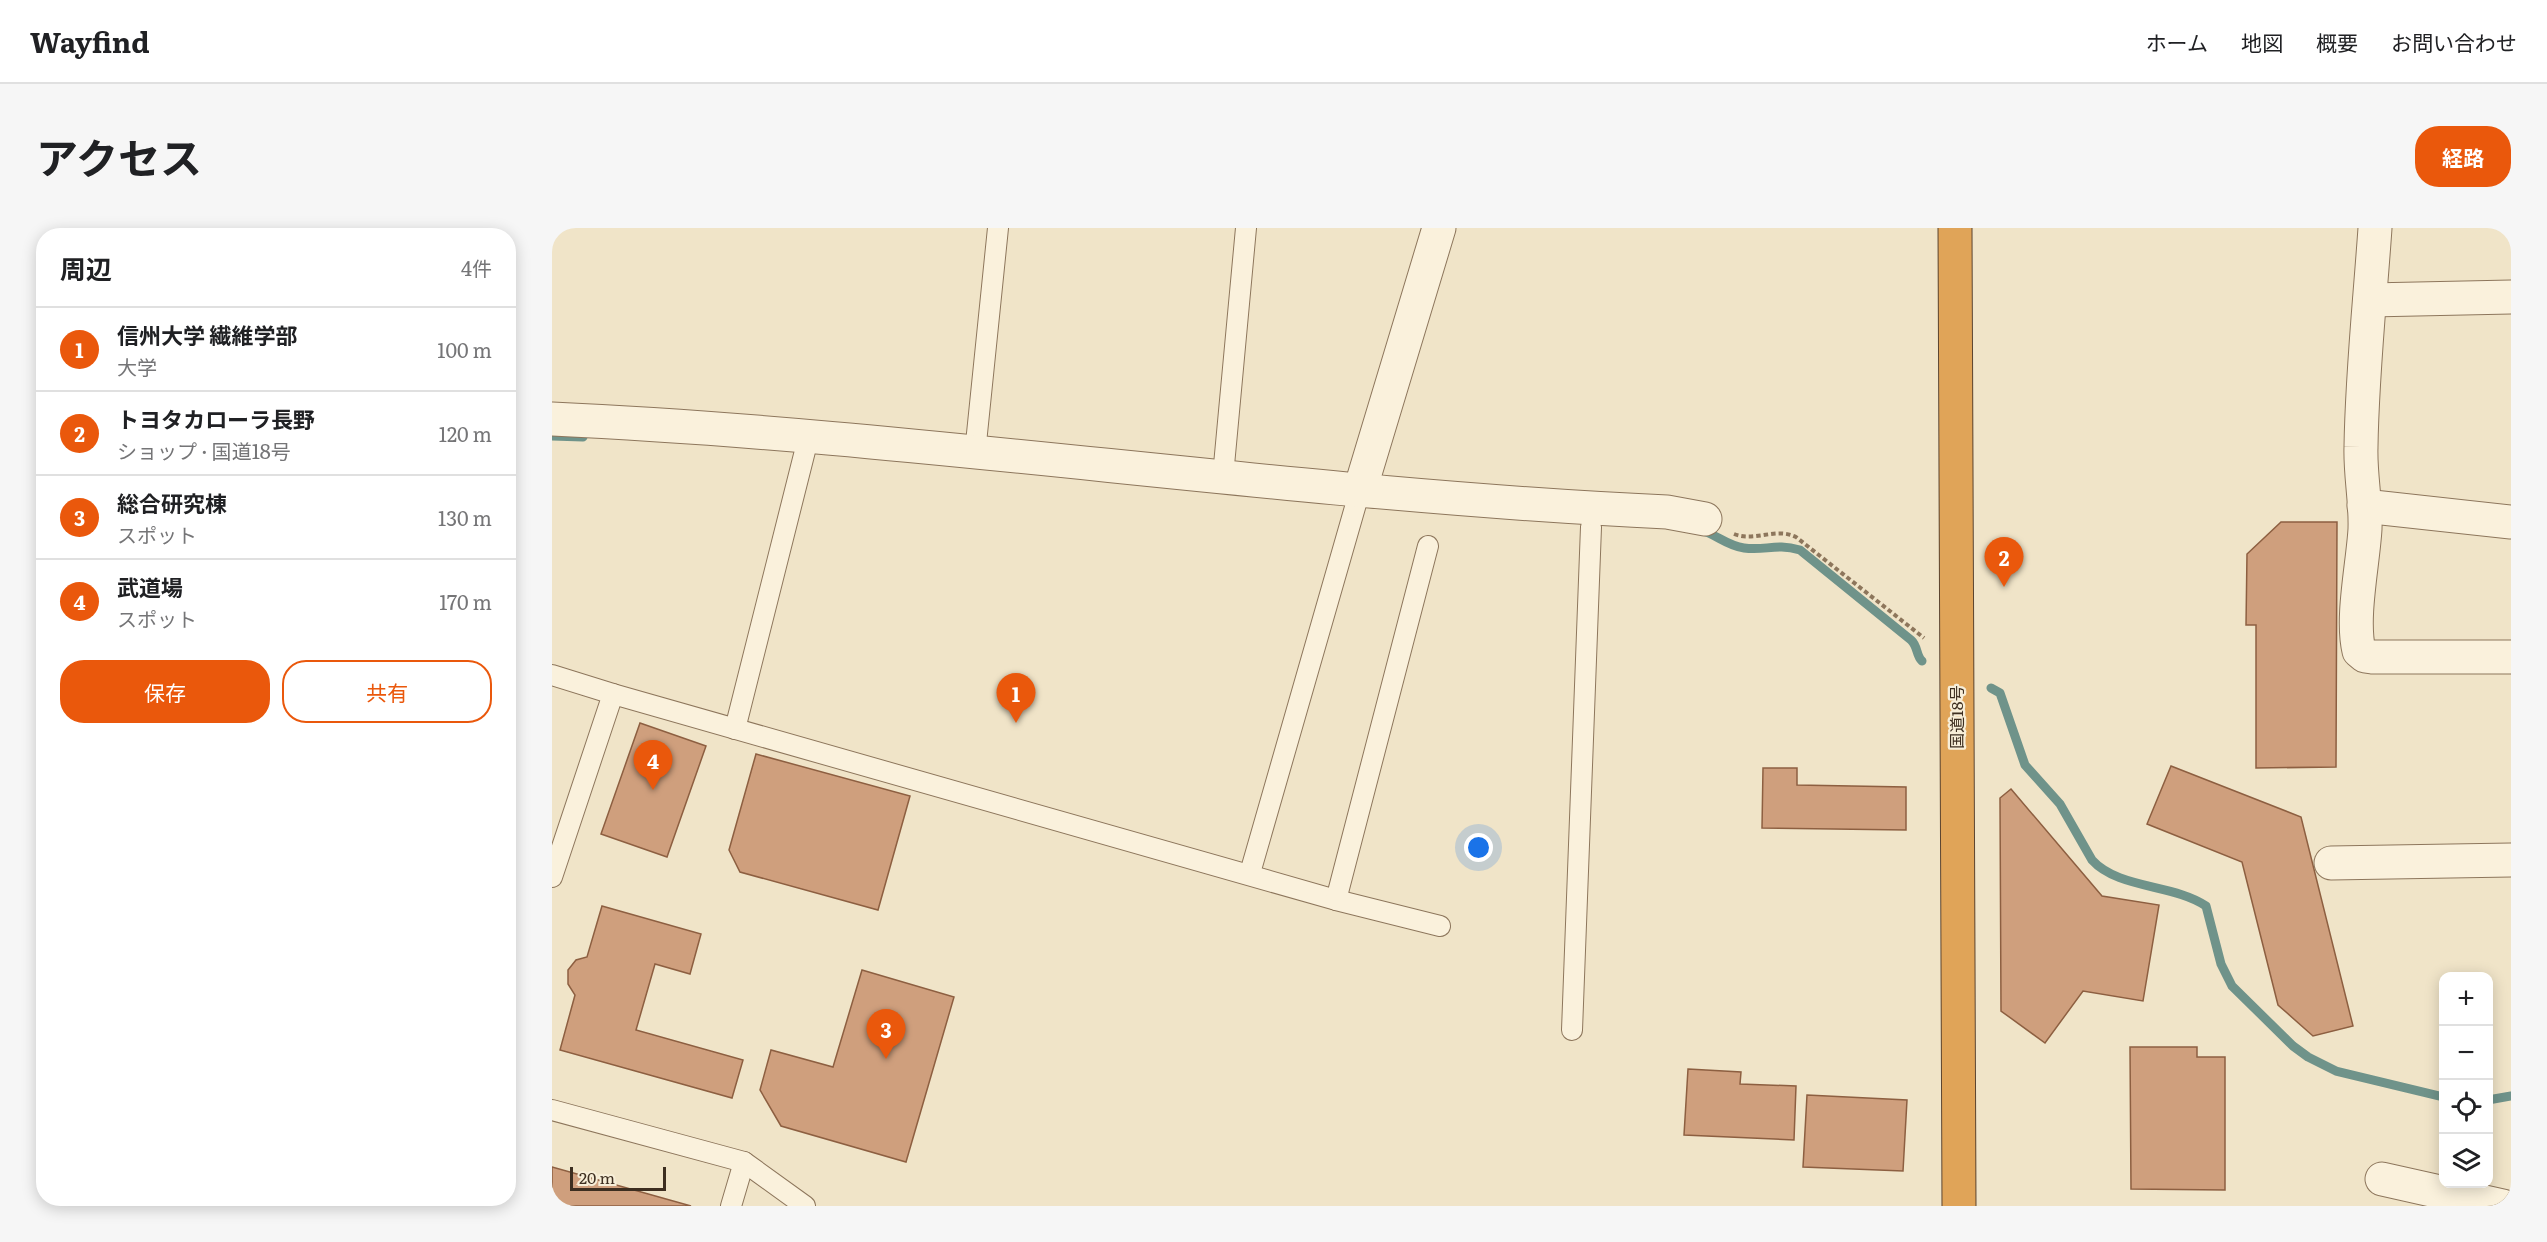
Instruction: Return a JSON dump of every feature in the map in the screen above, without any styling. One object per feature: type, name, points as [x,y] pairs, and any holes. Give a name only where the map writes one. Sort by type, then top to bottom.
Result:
[{"type":"highway","name":"国道18号","points":[[1955,228],[1959,1206]]},
{"type":"street","points":[[1357,500],[1439,228]]},
{"type":"street","points":[[2375,228],[2360,448],[2365,527],[2357,636],[2360,654],[2372,657],[2511,657]]},
{"type":"street","points":[[2370,300],[2511,297]]},
{"type":"street","points":[[552,419],[807,444],[975,453],[1223,476],[1357,500],[1591,517],[1667,512],[1705,519]]},
{"type":"street","points":[[2364,506],[2511,522]]},
{"type":"street","points":[[2331,863],[2511,860]]},
{"type":"street","points":[[2382,1179],[2503,1206]]},
{"type":"lane","points":[[975,453],[998,228]]},
{"type":"lane","points":[[1223,476],[1246,228]]},
{"type":"lane","points":[[735,729],[807,444]]},
{"type":"lane","points":[[1250,873],[1357,500]]},
{"type":"lane","points":[[1572,1030],[1591,517]]},
{"type":"lane","points":[[1336,900],[1428,546]]},
{"type":"lane","points":[[552,675],[735,729],[1250,873],[1336,900],[1440,926]]},
{"type":"lane","points":[[552,877],[614,694]]},
{"type":"lane","points":[[552,1110],[744,1162],[805,1206]]},
{"type":"lane","points":[[731,1206],[744,1162]]},
{"type":"path","points":[[1705,519],[1737,535],[1753,537],[1782,532],[1796,537],[1955,662]]},
{"type":"building","points":[[2281,522],[2337,522],[2336,767],[2256,768],[2256,625],[2246,625],[2247,554]]},
{"type":"building","points":[[640,723],[706,746],[667,857],[601,834]]},
{"type":"building","points":[[756,754],[910,796],[878,910],[740,872],[729,850]]},
{"type":"building","points":[[2171,766],[2301,817],[2353,1026],[2313,1036],[2278,1005],[2242,862],[2147,824]]},
{"type":"building","points":[[1763,768],[1797,768],[1797,785],[1906,787],[1906,830],[1762,828]]},
{"type":"building","points":[[2011,789],[2102,896],[2159,905],[2143,1001],[2083,991],[2045,1043],[2001,1011],[2000,798]]},
{"type":"building","points":[[602,906],[701,934],[690,974],[655,964],[636,1030],[743,1060],[732,1098],[560,1050],[575,995],[568,984],[568,970],[576,960],[587,957]]},
{"type":"building","points":[[862,970],[954,997],[906,1162],[781,1126],[760,1090],[771,1050],[833,1067]]},
{"type":"building","points":[[2130,1047],[2197,1047],[2197,1057],[2225,1057],[2225,1190],[2131,1189]]},
{"type":"building","points":[[1688,1069],[1741,1072],[1740,1084],[1796,1086],[1794,1140],[1684,1135]]},
{"type":"building","points":[[1807,1095],[1907,1100],[1903,1171],[1803,1167]]},
{"type":"building","points":[[552,1167],[691,1206],[552,1206]]},
{"type":"waterway","points":[[552,436],[583,437]]},
{"type":"waterway","points":[[1700,530],[1738,547],[1752,549],[1784,547],[1800,550],[1911,640],[1922,661]]},
{"type":"waterway","points":[[1991,688],[2000,693],[2025,765],[2060,804],[2092,860],[2116,876],[2178,894],[2206,906],[2221,964],[2232,986],[2293,1046],[2308,1057],[2336,1071],[2439,1096]]},
{"type":"waterway","points":[[2493,1099],[2511,1096]]},
{"type":"place","name":"トヨタカローラ長野","points":[[2004,587]]},
{"type":"place","name":"信州大学 繊維学部","points":[[1016,723]]},
{"type":"place","name":"武道場","points":[[653,790]]},
{"type":"place","name":"総合研究棟","points":[[886,1059]]}]
